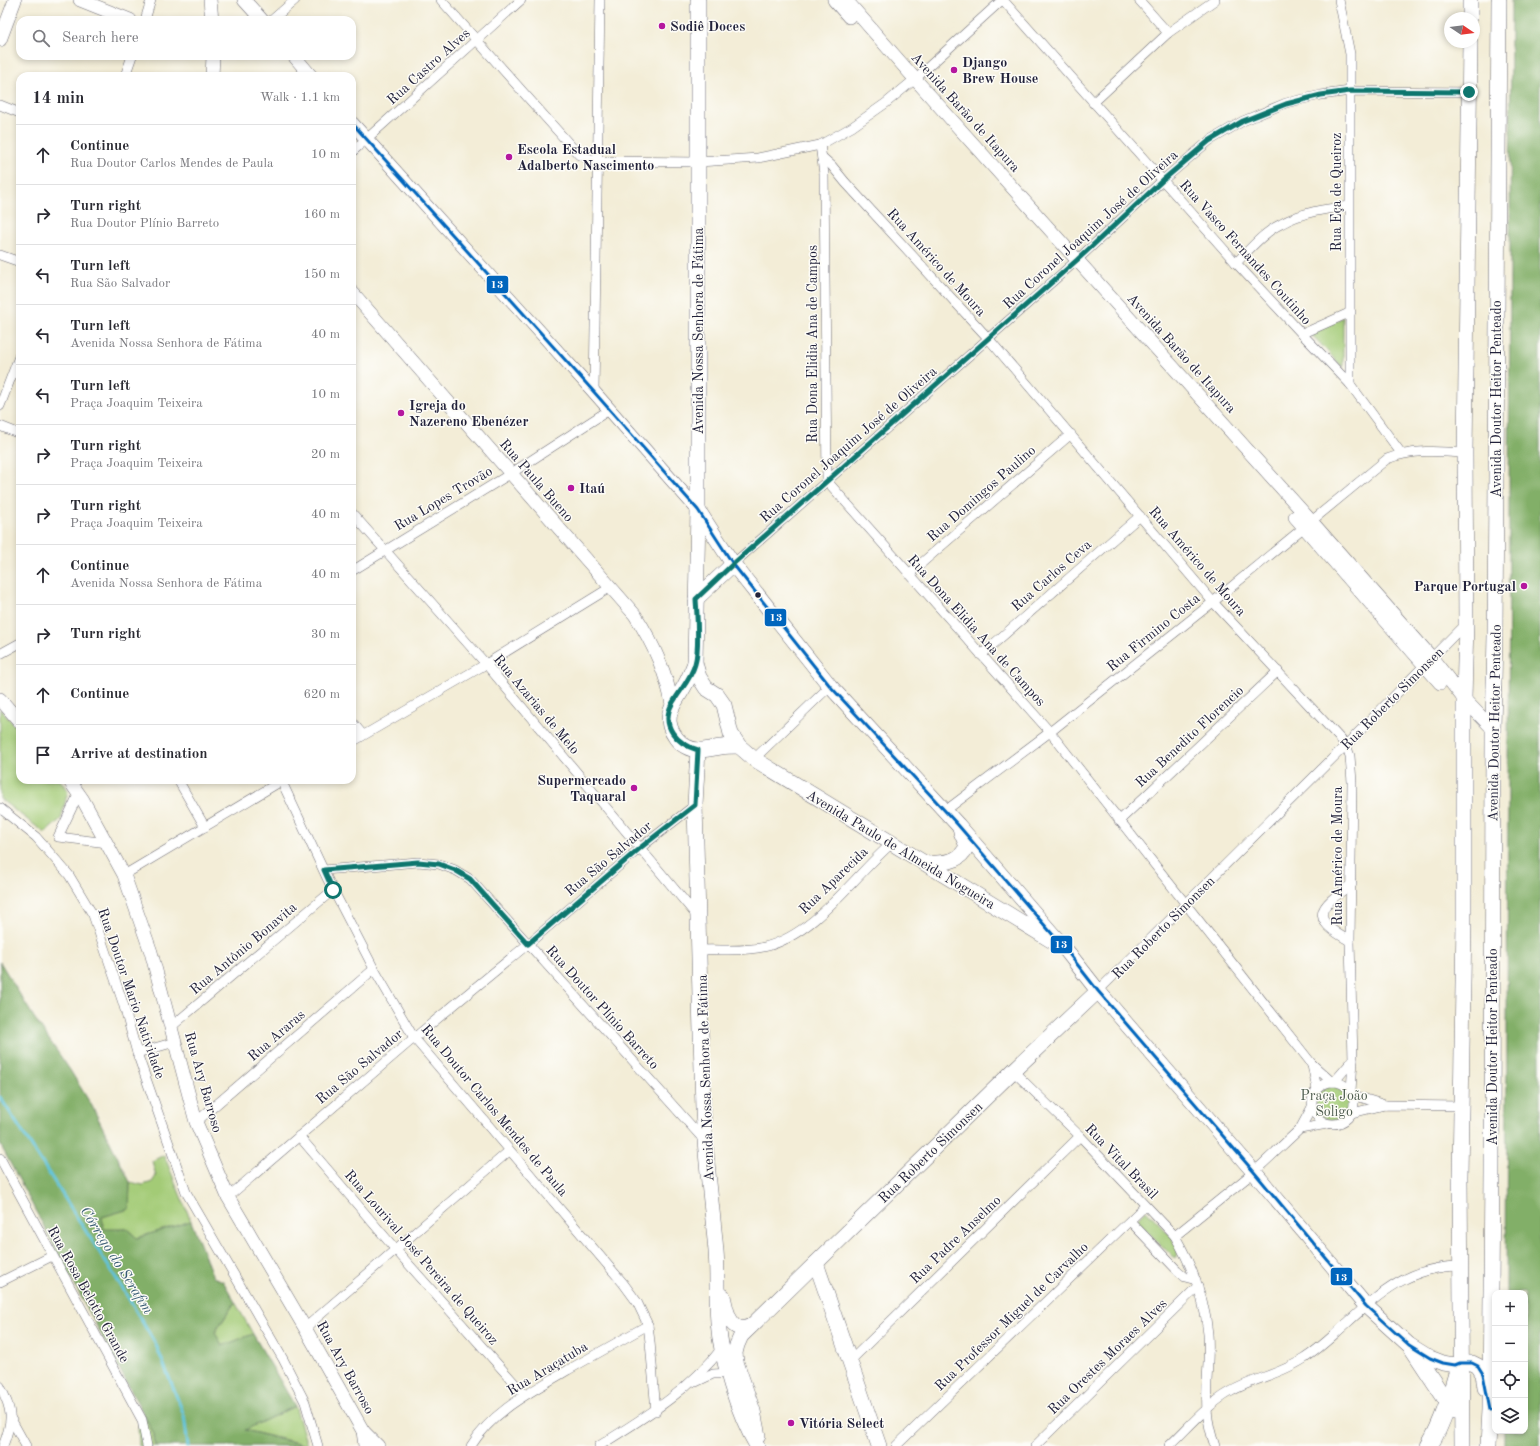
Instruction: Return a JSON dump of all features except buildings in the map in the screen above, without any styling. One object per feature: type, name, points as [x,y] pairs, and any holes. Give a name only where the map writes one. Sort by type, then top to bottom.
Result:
[{"type":"highway","points":[[1429,1446],[1435,1436],[1447,1404],[1460,1363]]},
{"type":"main road","points":[[0,40],[15,0]]},
{"type":"main road","points":[[80,0],[120,16]]},
{"type":"main road","points":[[210,0],[212,16]]},
{"type":"main road","points":[[244,0],[258,16]]},
{"type":"main road","name":"Avenida Nossa Senhora de Fátima","points":[[696,663],[698,510],[698,0]]},
{"type":"main road","name":"Avenida Barão de Itapura","points":[[834,0],[912,82],[1308,524],[1428,661],[1493,729]]},
{"type":"main road","name":"Avenida Barão de Itapura","points":[[846,0],[912,82]]},
{"type":"main road","points":[[1463,0],[1464,12]]},
{"type":"main road","points":[[1470,0],[1470,12]]},
{"type":"main road","name":"Avenida Doutor Heitor Penteado","points":[[1488,1446],[1490,1410],[1492,1179],[1493,729],[1495,635],[1499,0]]},
{"type":"main road","name":"Avenida Doutor Heitor Penteado","points":[[1461,1439],[1461,1106],[1464,920],[1464,699],[1466,623],[1465,453],[1469,48]]},
{"type":"main road","points":[[212,72],[213,60]]},
{"type":"main road","points":[[297,60],[308,72]]},
{"type":"main road","points":[[356,128],[698,510],[733,564],[830,686],[945,812],[958,824],[1366,1306],[1409,1345],[1430,1358],[1443,1363],[1455,1365],[1460,1363],[1472,1363],[1478,1366],[1483,1374],[1490,1410]]},
{"type":"main road","name":"Rua Paula Bueno","points":[[356,297],[635,615],[646,631],[657,653],[665,674],[672,704]]},
{"type":"main road","points":[[696,599],[733,564]]},
{"type":"main road","name":"Avenida Barão de Itapura","points":[[1428,661],[1456,701],[1461,712],[1464,736]]},
{"type":"main road","points":[[696,663],[686,684],[672,704],[669,722],[672,733],[683,744],[698,750],[739,746]]},
{"type":"main road","points":[[696,663],[699,677],[706,688],[717,695],[724,704],[731,734],[739,746]]},
{"type":"main road","points":[[0,699],[16,717]]},
{"type":"main road","name":"Avenida Paulo de Almeida Nogueira","points":[[739,746],[754,759],[1066,950]]},
{"type":"main road","name":"Avenida Nossa Senhora de Fátima","points":[[698,750],[695,805],[704,1140],[717,1269],[716,1296],[718,1320],[722,1348],[729,1374],[741,1411],[758,1446]]},
{"type":"main road","name":"Rua Ary Barroso","points":[[72,784],[108,843],[124,875],[151,952],[196,1122],[228,1197],[305,1328],[363,1431],[365,1446]]},
{"type":"main road","points":[[927,864],[957,859],[964,854],[967,846],[958,824]]},
{"type":"main road","name":"Rua Roberto Simonsen","points":[[751,1326],[1013,1071],[1098,991]]},
{"type":"main road","points":[[816,1263],[879,1446]]},
{"type":"main road","points":[[717,1269],[730,1320],[738,1327],[743,1328],[751,1326]]},
{"type":"main road","points":[[722,1348],[732,1338],[751,1326]]},
{"type":"main road","name":"Avenida Nossa Senhora de Fátima","points":[[751,1326],[739,1340],[735,1357],[753,1411],[758,1446]]},
{"type":"main road","points":[[1409,1345],[1447,1404],[1454,1412],[1461,1439]]},
{"type":"main road","points":[[363,1431],[378,1446]]},
{"type":"street","points":[[146,16],[151,0]]},
{"type":"street","points":[[277,16],[295,0]]},
{"type":"street","points":[[441,0],[579,155],[598,161],[699,162],[758,158],[820,145],[852,127],[886,103],[912,82],[1002,0]]},
{"type":"street","name":"Rua Castro Alves","points":[[356,148],[521,0]]},
{"type":"street","points":[[594,392],[600,0]]},
{"type":"street","name":"Rua Vasco Fernandes Coutinho","points":[[1002,0],[1236,263],[1350,384],[1401,453]]},
{"type":"street","points":[[1139,0],[1168,33]]},
{"type":"street","points":[[1093,103],[1168,33],[1215,0]]},
{"type":"street","name":"Rua Eça de Queiroz","points":[[1339,0],[1350,54],[1350,384]]},
{"type":"street","points":[[126,72],[131,60]]},
{"type":"street","name":"Rua Coronel Joaquim José de Oliveira","points":[[733,564],[988,338],[1163,180],[1209,141],[1243,121],[1286,104],[1321,95],[1350,91],[1469,92]]},
{"type":"street","points":[[0,105],[16,111]]},
{"type":"street","name":"Rua Dona Elidia Ana de Campos","points":[[820,145],[824,174],[827,481],[1050,732],[1312,1064],[1333,1082]]},
{"type":"street","name":"Rua Américo de Moura","points":[[822,157],[832,166],[988,338],[1214,602],[1346,745],[1350,756],[1352,782],[1352,884],[1350,941],[1353,1060],[1352,1093]]},
{"type":"street","points":[[1236,263],[1258,241],[1280,224],[1305,213],[1349,206]]},
{"type":"street","points":[[0,255],[16,261]]},
{"type":"street","points":[[1302,334],[1351,312]]},
{"type":"street","points":[[0,406],[16,364]]},
{"type":"street","name":"Rua Lopes Trovão","points":[[356,568],[510,474],[610,410]]},
{"type":"street","points":[[0,426],[16,432]]},
{"type":"street","name":"Rua Domingos Paulino","points":[[909,574],[1070,434]]},
{"type":"street","name":"Rua Firmino Costa","points":[[945,812],[1050,732],[1214,602],[1387,459],[1401,453],[1465,453]]},
{"type":"street","name":"Rua Carlos Ceva","points":[[981,655],[1140,516]]},
{"type":"street","name":"Rua Azarias de Melo","points":[[356,517],[486,664],[698,917]]},
{"type":"street","points":[[356,739],[486,664],[611,588]]},
{"type":"street","name":"Rua Roberto Simonsen","points":[[1098,991],[1346,745],[1466,623]]},
{"type":"street","points":[[0,654],[16,645]]},
{"type":"street","name":"Rua Benedito Florencio","points":[[1119,821],[1278,671]]},
{"type":"street","points":[[754,759],[830,686]]},
{"type":"street","points":[[356,727],[363,735]]},
{"type":"street","points":[[180,784],[205,827]]},
{"type":"street","points":[[124,875],[275,784]]},
{"type":"street","name":"Rua Doutor Carlos Mendes de Paula","points":[[284,784],[333,890],[374,969],[414,1038],[637,1302],[648,1325],[656,1411]]},
{"type":"street","points":[[43,846],[58,837],[78,793]]},
{"type":"street","name":"Rua São Salvador","points":[[228,1197],[640,848],[695,805]]},
{"type":"street","name":"Rua Doutor Mario Natividade","points":[[0,808],[36,837],[69,875],[93,915],[124,1003],[137,1053],[186,1192],[283,1359],[305,1402],[318,1446]]},
{"type":"street","points":[[58,837],[108,843]]},
{"type":"street","name":"Rua Aparecida","points":[[700,950],[763,947],[781,941],[815,920],[847,889],[873,859],[891,844]]},
{"type":"street","name":"Rua Doutor Plínio Barreto","points":[[324,870],[418,862],[439,864],[455,870],[470,879],[704,1140]]},
{"type":"street","points":[[1350,941],[1337,934],[1327,926],[1322,917],[1323,908],[1331,898],[1352,884]]},
{"type":"street","name":"Rua Antônio Bonavita","points":[[171,1027],[333,890]]},
{"type":"street","name":"Rua Araras","points":[[196,1122],[374,969]]},
{"type":"street","points":[[137,1053],[176,1042]]},
{"type":"street","points":[[1175,1236],[1254,1172],[1300,1129],[1312,1107],[1313,1097],[1317,1089],[1320,1086],[1333,1082],[1353,1060]]},
{"type":"street","name":"Rua Dona Elidia Ana de Campos","points":[[1312,1064],[1317,1089]]},
{"type":"street","name":"Rua Vital Brasil","points":[[1013,1071],[1080,1136],[1175,1236],[1184,1252],[1197,1283],[1205,1311],[1208,1334],[1207,1410],[1215,1446]]},
{"type":"street","points":[[1333,1082],[1344,1085],[1352,1093],[1385,1105]]},
{"type":"street","points":[[1300,1129],[1327,1124],[1334,1125],[1347,1119],[1352,1113],[1354,1101],[1352,1093]]},
{"type":"street","points":[[1352,1113],[1385,1105],[1461,1106]]},
{"type":"street","points":[[1312,1107],[1315,1115],[1327,1124]]},
{"type":"street","name":"Rua Lourival José Pereira de Queiroz","points":[[300,1136],[396,1250],[525,1395]]},
{"type":"street","name":"Rua Padre Anselmo","points":[[849,1362],[1080,1136]]},
{"type":"street","points":[[305,1328],[509,1151]]},
{"type":"street","name":"Rua Rosa Belotto Grande","points":[[0,1158],[142,1420],[147,1446]]},
{"type":"street","name":"Rua Professor Miguel de Carvalho","points":[[896,1446],[1145,1206]]},
{"type":"street","points":[[1130,1221],[1177,1270],[1185,1277],[1197,1283]]},
{"type":"street","points":[[0,1282],[52,1256]]},
{"type":"street","points":[[1169,1446],[1217,1400],[1231,1391],[1294,1365],[1306,1358],[1391,1286],[1412,1275],[1429,1269],[1444,1266],[1461,1266]]},
{"type":"street","name":"Rua Orestes Moraes Alves","points":[[1035,1446],[1197,1283]]},
{"type":"street","name":"Rua Araçatuba","points":[[471,1446],[494,1418],[525,1395],[648,1325]]},
{"type":"street","points":[[599,1446],[656,1411],[689,1385],[722,1348]]},
{"type":"street","points":[[689,1385],[713,1374],[729,1374]]},
{"type":"street","points":[[0,1386],[7,1399],[11,1419],[26,1446]]},
{"type":"street","points":[[2,1446],[11,1419]]},
{"type":"green space","name":"Parque Portugal","points":[[1511,0],[1540,0],[1540,1446],[1505,1446],[1505,1434],[1528,1434],[1528,1290],[1506,1290]]},
{"type":"green space","points":[[1343,317],[1343,368],[1311,334]]},
{"type":"green space","points":[[0,709],[16,727],[16,784],[63,784],[68,791],[61,819],[45,833],[0,799]]},
{"type":"green space","points":[[0,962],[92,1106],[130,1182],[129,1209],[102,1217],[104,1229],[127,1229],[137,1238],[191,1221],[213,1277],[223,1281],[235,1302],[215,1332],[222,1346],[253,1334],[295,1406],[245,1430],[307,1446],[155,1446],[154,1434],[0,1144]]},
{"type":"green space","name":"Praça João Soligo","points":[[1330,1086],[1336,1086],[1340,1087],[1347,1093],[1350,1103],[1349,1110],[1343,1117],[1336,1120],[1330,1120],[1326,1119],[1319,1113],[1316,1106],[1316,1100],[1317,1096],[1323,1089]]},
{"type":"green space","points":[[164,1155],[191,1221],[137,1238],[127,1229],[104,1230],[102,1217],[129,1209],[130,1182],[143,1185],[152,1182],[156,1176],[152,1161]]},
{"type":"green space","points":[[1146,1210],[1173,1238],[1179,1252],[1176,1258],[1171,1255],[1138,1222],[1138,1218]]},
{"type":"green space","points":[[235,1302],[253,1334],[222,1346],[215,1333]]},
{"type":"green space","points":[[295,1406],[307,1445],[245,1430]]},
{"type":"green space","points":[[143,1415],[154,1434],[155,1446],[139,1446],[138,1428]]},
{"type":"waterway","name":"Córrego do Serafim","points":[[0,1097],[123,1289],[156,1345],[184,1415],[188,1446]]},
{"type":"transit line","name":"13","points":[[356,127],[698,510],[733,564],[830,686],[958,825],[1066,950],[1098,991],[1254,1172],[1366,1306],[1409,1345],[1430,1358],[1443,1363],[1455,1365],[1460,1363],[1472,1363],[1478,1366],[1483,1374],[1490,1410]]},
{"type":"place","name":"Sodiê Doces","points":[[662,26]]},
{"type":"place","name":"Django Brew House","points":[[954,70]]},
{"type":"place","name":"Escola Estadual Adalberto Nascimento","points":[[509,157]]},
{"type":"place","name":"Igreja do Nazereno Ebenézer","points":[[401,413]]},
{"type":"place","name":"Itaú","points":[[571,488]]},
{"type":"place","name":"Parque Portugal","points":[[1524,586]]},
{"type":"place","name":"Supermercado Taquaral","points":[[634,788]]},
{"type":"place","name":"Vitória Select","points":[[791,1423]]},
{"type":"route","points":[[333,890],[324,870],[418,862],[439,864],[455,870],[470,879],[528,944],[640,848],[695,805],[698,750],[688,747],[679,741],[672,733],[669,722],[670,712],[672,704],[686,684],[696,663],[696,599],[733,564],[1077,260],[1163,180],[1209,141],[1243,121],[1286,104],[1321,95],[1350,91],[1469,92]]}]
